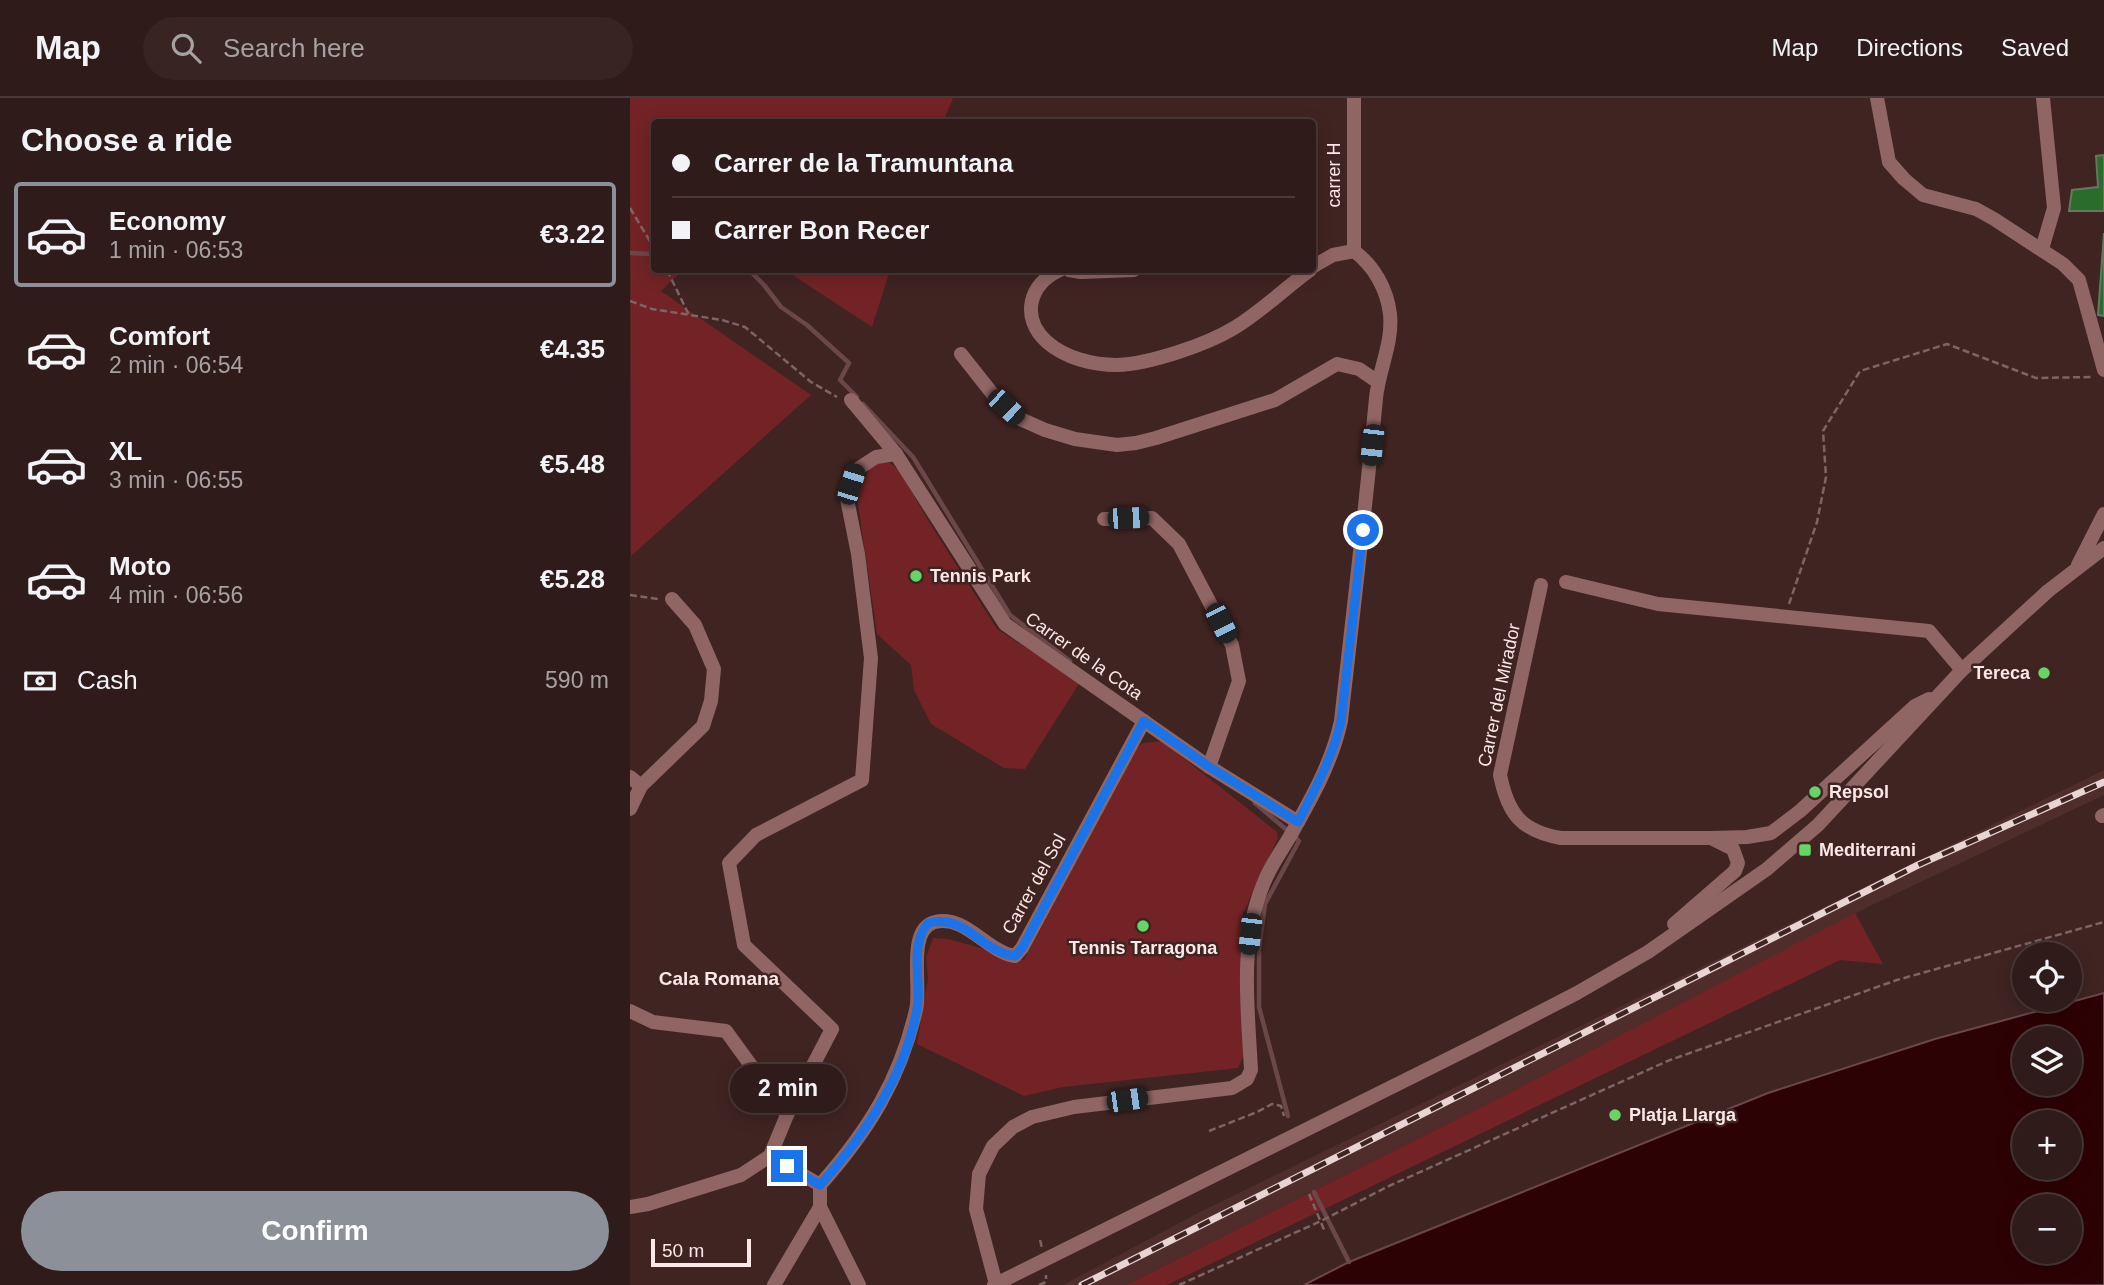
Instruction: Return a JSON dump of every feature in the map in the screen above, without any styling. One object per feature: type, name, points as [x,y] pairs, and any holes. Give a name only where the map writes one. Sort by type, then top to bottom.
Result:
[{"type":"street","name":"carrer H","points":[[1354,98],[1354,251]]},
{"type":"street","points":[[1877,98],[1889,162],[1904,179],[1923,195],[1976,209],[2042,249],[2079,280],[2104,370]]},
{"type":"street","points":[[2042,249],[2054,208],[2043,98]]},
{"type":"street","points":[[1316,265],[1333,255],[1354,251],[1374,271],[1388,302],[1389,346],[1378,382],[1341,721],[1330,760],[1297,825],[1264,881],[1257,899],[1250,934],[1248,983],[1251,1070],[1247,1079],[1233,1088],[1074,1107],[1032,1117],[1013,1127],[993,1146],[979,1174],[976,1209],[995,1284],[1480,1043],[1577,993],[1648,952],[1767,869],[1818,825],[1962,670],[2048,591],[2104,548]]},
{"type":"street","points":[[1053,273],[1036,288],[1033,295],[1033,319],[1038,332],[1067,355],[1097,364],[1117,365],[1162,357],[1233,328],[1304,273]]},
{"type":"street","points":[[961,354],[995,397],[1018,418],[1045,430],[1095,443],[1136,443],[1275,400],[1337,364],[1359,369],[1378,382]]},
{"type":"street","name":"Carrer de la Cota","points":[[854,402],[896,454],[1005,624],[1209,767],[1297,825]]},
{"type":"street","points":[[630,1207],[648,1204],[741,1175],[770,1156],[787,1115],[832,1029],[744,945],[729,863],[756,835],[862,780],[871,658],[859,554],[847,499],[856,470],[876,457],[896,454]]},
{"type":"street","points":[[1104,519],[1152,518],[1179,544],[1232,645],[1240,681],[1209,767]]},
{"type":"street","points":[[2076,569],[2103,519]]},
{"type":"street","points":[[1566,582],[1658,604],[1929,631],[1962,670]]},
{"type":"street","name":"Carrer del Mirador","points":[[1541,585],[1500,775],[1506,801],[1520,821],[1541,835],[1561,838],[1712,838],[1771,833],[1800,811],[1914,706],[1939,694]]},
{"type":"street","points":[[630,809],[635,782],[703,726],[711,701],[714,669],[695,625],[672,599]]},
{"type":"street","name":"Carrer del Sol","points":[[820,1185],[843,1160],[889,1092],[908,1043],[918,1003],[918,940],[928,923],[954,922],[1003,954],[1015,956],[1150,726]]},
{"type":"street","points":[[1648,952],[1663,932],[1735,871],[1738,863],[1733,849],[1712,838]]},
{"type":"street","points":[[630,1011],[653,1021],[726,1031],[787,1115]]},
{"type":"street","points":[[770,1156],[820,1185],[820,1207],[856,1279]]},
{"type":"street","points":[[774,1285],[820,1207]]},
{"type":"path","points":[[630,208],[651,243]]},
{"type":"path","points":[[668,273],[689,315]]},
{"type":"path","points":[[630,301],[652,309],[722,320],[745,327],[828,394],[854,402]]},
{"type":"path","points":[[1784,617],[1817,522],[1826,477],[1822,431],[1860,371],[1947,344],[2036,378],[2091,376],[2104,380]]},
{"type":"path","points":[[630,595],[672,599]]},
{"type":"path","points":[[1179,1285],[1321,1221],[1389,1186],[1670,1060],[1898,980],[2104,922]]},
{"type":"path","points":[[1209,1131],[1272,1104],[1281,1106],[1284,1115]]},
{"type":"path","points":[[1309,1194],[1325,1232]]},
{"type":"shaded area","points":[[630,98],[953,98],[944,119],[651,119],[651,273],[680,273],[661,291],[811,395],[631,556]]},
{"type":"shaded area","points":[[790,273],[889,273],[872,327]]},
{"type":"shaded area","name":"Tennis Park","points":[[877,463],[890,463],[900,471],[997,629],[1080,682],[1025,769],[1004,768],[931,724],[914,690],[911,665],[877,634],[857,497],[869,468]]},
{"type":"shaded area","name":"Tennis Tarragona","points":[[1162,741],[1277,832],[1278,838],[1243,913],[1245,1052],[1238,1068],[1063,1087],[1024,1096],[917,1044],[928,978],[926,957],[933,938],[948,939],[1024,960],[1137,748],[1143,743]]},
{"type":"shaded area","points":[[2104,770],[2104,795],[1870,906],[1507,1094],[1126,1285],[1063,1285],[1200,1212]]},
{"type":"shaded area","points":[[1855,913],[1883,964],[1840,960],[1167,1285],[1126,1285],[1507,1094]]},
{"type":"shaded area","points":[[2104,993],[2104,1285],[1304,1285],[1349,1262],[1768,1093],[1935,1039],[2034,1012],[2082,1012],[2082,999]]},
{"type":"building","points":[[2104,155],[2104,211],[2069,211],[2072,190],[2098,187],[2096,156]]},
{"type":"building","points":[[2104,233],[2104,316],[2098,315]]},
{"type":"waterway","points":[[630,253],[651,254]]},
{"type":"waterway","points":[[752,273],[781,307],[807,325],[849,363],[840,380],[857,397]]},
{"type":"waterway","points":[[863,404],[913,457],[1010,615],[1070,661]]},
{"type":"waterway","points":[[1255,803],[1288,831]]},
{"type":"waterway","points":[[1288,1116],[1259,1007],[1259,950],[1265,904],[1299,841],[1295,837]]},
{"type":"waterway","points":[[1314,1192],[1349,1262]]},
{"type":"railway","points":[[1082,1285],[1918,865],[2104,782]]},
{"type":"place","name":"Tennis Park","points":[[916,576]]},
{"type":"place","name":"Tereca","points":[[2044,673]]},
{"type":"place","name":"Repsol","points":[[1815,792]]},
{"type":"place","name":"Mediterrani","points":[[1805,850]]},
{"type":"place","name":"Tennis Tarragona","points":[[1143,926]]},
{"type":"place","name":"Platja Llarga","points":[[1615,1115]]},
{"type":"district","name":"Cala Romana","points":[[719,978]]},
{"type":"route","points":[[787,1166],[820,1185],[843,1160],[889,1092],[908,1043],[918,1003],[918,940],[928,923],[954,922],[1003,954],[1015,956],[1022,948],[1144,721],[1208,766],[1298,822],[1330,760],[1341,721],[1363,530]]}]
